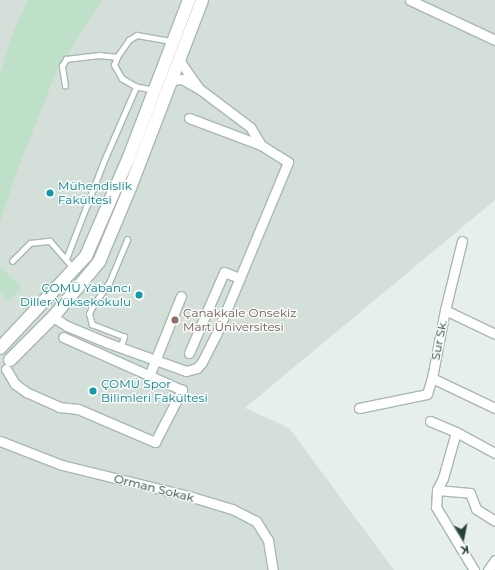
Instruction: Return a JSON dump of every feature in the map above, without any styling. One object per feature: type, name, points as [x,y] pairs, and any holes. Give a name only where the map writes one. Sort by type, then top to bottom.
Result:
[{"type":"street","points":[[5,367],[53,317],[99,262],[130,188],[165,79],[168,54],[189,0]]},
{"type":"street","points":[[63,338],[182,390],[155,442],[78,409],[59,406],[26,392],[15,384],[5,367],[7,354],[0,349],[86,256],[129,157],[154,90],[165,79],[179,60],[202,0]]},
{"type":"street","points":[[410,0],[495,38]]},
{"type":"street","points":[[415,0],[495,38]]},
{"type":"street","points":[[168,54],[179,60],[190,73],[198,88]]},
{"type":"street","points":[[165,79],[182,79],[198,88],[250,127],[262,145]]},
{"type":"street","points":[[53,317],[67,326],[155,362],[186,371],[197,368],[202,362],[219,328],[288,162],[262,145],[189,118]]},
{"type":"street","points":[[445,310],[462,241]]},
{"type":"street","points":[[189,353],[224,272],[240,278]]},
{"type":"street","points":[[149,376],[180,296]]},
{"type":"street","name":"Sur Sk.","points":[[359,408],[427,394],[432,378],[445,310],[495,334]]},
{"type":"street","points":[[432,378],[495,408]]},
{"type":"street","points":[[430,421],[456,432],[495,453]]},
{"type":"street","points":[[456,432],[443,478],[437,490],[436,507],[474,570]]},
{"type":"street","name":"Orman Sokak","points":[[0,441],[62,465],[192,496],[232,509],[256,521],[268,540],[273,570]]},
{"type":"street","points":[[437,490],[470,493],[476,509],[495,522]]},
{"type":"street","points":[[488,570],[495,560]]},
{"type":"lane","points":[[154,90],[136,87],[122,79],[116,72],[114,65],[117,57],[128,40],[137,35],[173,41]]},
{"type":"lane","points":[[65,86],[62,66],[66,59],[98,55],[117,57]]},
{"type":"lane","points":[[66,259],[103,163],[136,87]]},
{"type":"lane","points":[[120,348],[124,337],[92,325],[89,314],[92,307],[110,283],[127,240]]},
{"type":"lane","points":[[12,261],[30,243],[50,241],[75,269]]},
{"type":"shaded area","name":"Çanakkale Onsekiz Mart Üniversitesi","points":[[0,0],[495,0],[495,200],[245,408],[289,428],[394,570],[0,570]]},
{"type":"green space","points":[[28,0],[103,0],[57,70],[18,168],[0,222],[0,74],[11,38]]},
{"type":"green space","points":[[0,266],[22,287],[9,301],[0,292]]},
{"type":"place","name":"Mühendislik Fakültesi","points":[[50,193]]},
{"type":"place","name":"ÇOMÜ Yabancı Diller Yüksekokulu","points":[[139,295]]},
{"type":"place","name":"Çanakkale Onsekiz Mart Üniversitesi","points":[[175,320]]},
{"type":"place","name":"ÇOMÜ Spor Bilimleri Fakültesi","points":[[93,391]]}]
